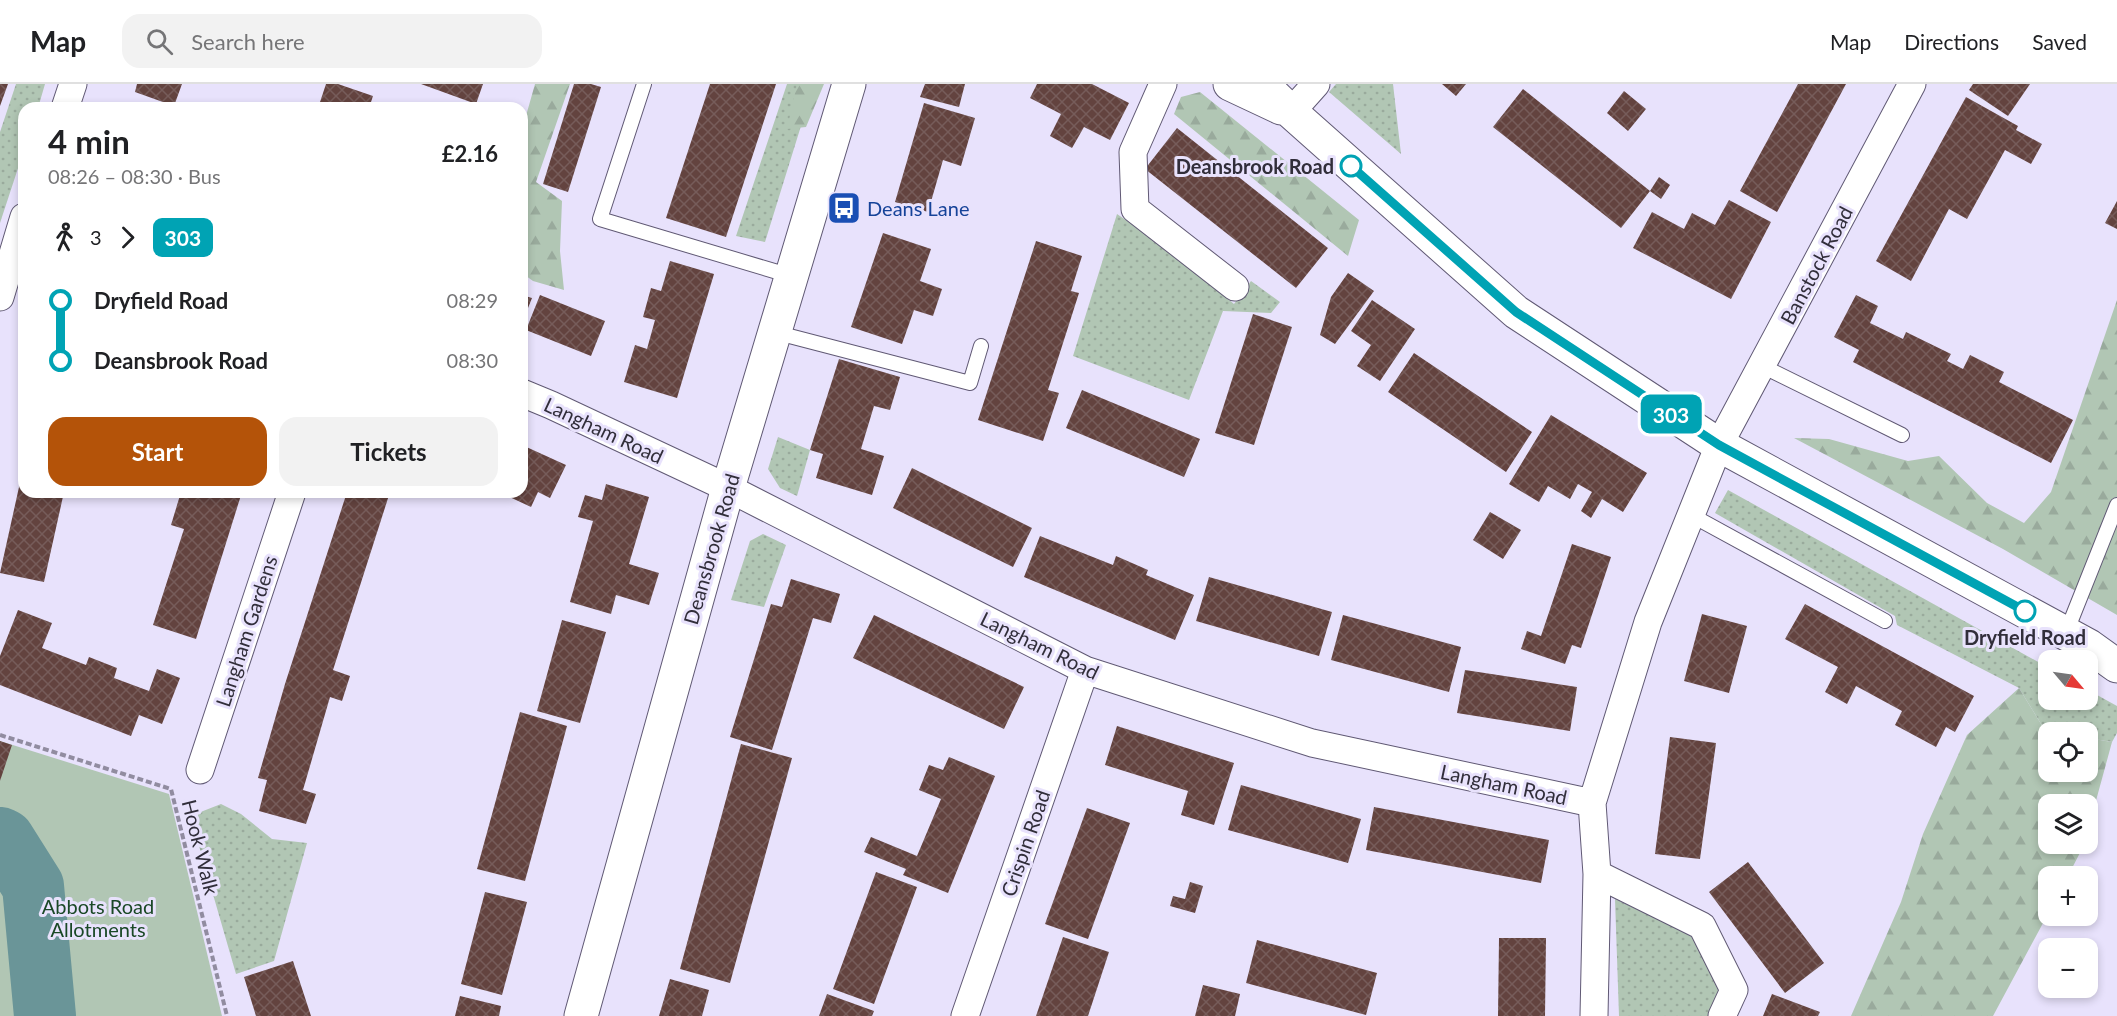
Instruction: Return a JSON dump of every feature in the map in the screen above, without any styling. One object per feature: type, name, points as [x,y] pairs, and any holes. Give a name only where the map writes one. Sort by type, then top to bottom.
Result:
[{"type":"main road","name":"Deansbrook Road","points":[[581,1016],[728,488],[849,84]]},
{"type":"main road","points":[[1230,84],[1291,112]]},
{"type":"main road","points":[[1262,84],[1516,312],[1719,445],[2090,646],[2117,666]]},
{"type":"street","points":[[66,102],[74,84]]},
{"type":"street","points":[[1163,84],[1133,152],[1135,210],[1235,287]]},
{"type":"street","points":[[1291,112],[1316,84]]},
{"type":"street","name":"Banstock Road","points":[[1719,445],[1912,84]]},
{"type":"street","points":[[2,285],[18,239]]},
{"type":"street","name":"Langham Road","points":[[528,395],[728,488],[1085,670],[1312,743],[1592,803]]},
{"type":"street","points":[[1594,1016],[1597,874],[1592,803],[1648,622],[1719,445]]},
{"type":"street","name":"Langham Gardens","points":[[200,770],[290,498]]},
{"type":"street","name":"Crispin Road","points":[[966,1016],[1085,670]]},
{"type":"street","points":[[1597,874],[1702,926],[1734,990],[1722,1016]]},
{"type":"lane","points":[[644,84],[600,219],[791,276]]},
{"type":"lane","points":[[774,332],[970,383],[981,346]]},
{"type":"lane","points":[[1762,366],[1902,435]]},
{"type":"lane","points":[[2066,633],[2117,505]]},
{"type":"lane","points":[[1691,515],[1885,621]]},
{"type":"path","name":"Hook Walk","points":[[0,735],[171,789],[227,1016]]},
{"type":"green space","points":[[16,84],[45,84],[40,102],[18,102],[18,168],[0,223],[0,132]]},
{"type":"green space","points":[[535,84],[570,84],[536,182],[562,201],[560,251],[564,290],[528,277],[528,109]]},
{"type":"green space","points":[[787,84],[814,84],[765,242],[736,236]]},
{"type":"green space","points":[[797,84],[824,84],[806,127],[787,129]]},
{"type":"green space","points":[[1336,84],[1393,84],[1401,154],[1329,92]]},
{"type":"green space","points":[[1200,92],[1359,220],[1348,256],[1174,114],[1181,97]]},
{"type":"green space","points":[[1117,214],[1173,252],[1234,304],[1251,281],[1280,302],[1271,313],[1223,311],[1189,400],[1073,356]]},
{"type":"green space","points":[[2117,300],[2117,615],[2003,549],[1794,438],[1829,439],[1908,461],[1939,456],[1987,503],[2024,523],[2051,492]]},
{"type":"green space","points":[[778,437],[810,450],[797,496],[780,488],[768,469]]},
{"type":"green space","points":[[1728,490],[2038,662],[2038,710],[2098,710],[2098,696],[2117,706],[2117,733],[2112,742],[2098,740],[2098,722],[2040,722],[2019,688],[1897,625],[1895,616],[1715,513]]},
{"type":"green space","points":[[763,534],[786,545],[764,607],[731,600],[750,541]]},
{"type":"green space","points":[[2019,688],[2040,722],[2038,722],[2038,782],[2098,782],[2098,740],[2112,742],[2098,794],[2038,794],[2038,854],[2079,854],[2073,866],[2038,866],[2038,926],[2041,926],[1993,1016],[1851,1016],[1901,902],[1923,834],[1967,735]]},
{"type":"green space","name":"Abbots Road Allotments","points":[[0,741],[169,794],[222,1016],[0,1016]]},
{"type":"green space","points":[[221,804],[241,814],[272,839],[307,843],[274,961],[236,974],[197,839],[198,813]]},
{"type":"green space","points":[[1615,899],[1690,934],[1721,989],[1710,1016],[1619,1016]]},
{"type":"building","points":[[0,84],[8,84],[0,106]]},
{"type":"building","points":[[137,84],[182,84],[175,102],[163,102],[135,92]]},
{"type":"building","points":[[326,84],[338,84],[373,96],[371,102],[320,102]]},
{"type":"building","points":[[421,84],[483,84],[477,102],[470,102]]},
{"type":"building","points":[[574,84],[591,84],[601,87],[568,192],[543,184]]},
{"type":"building","points":[[710,84],[776,84],[726,237],[666,218]]},
{"type":"building","points":[[925,84],[965,84],[959,107],[920,97]]},
{"type":"building","points":[[1037,84],[1092,84],[1129,103],[1110,140],[1084,127],[1072,148],[1050,136],[1061,114],[1030,98]]},
{"type":"building","points":[[1442,84],[1466,84],[1456,96]]},
{"type":"building","points":[[1798,84],[1846,84],[1777,212],[1740,191]]},
{"type":"building","points":[[1973,84],[2030,84],[2008,116],[1969,90]]},
{"type":"building","points":[[1523,89],[1650,191],[1621,228],[1493,127]]},
{"type":"building","points":[[1624,91],[1646,109],[1628,131],[1607,113]]},
{"type":"building","points":[[1966,97],[2018,126],[2016,130],[2042,144],[2031,164],[2005,150],[1967,219],[1949,209],[1911,281],[1876,261]]},
{"type":"building","points":[[924,103],[975,118],[961,166],[943,160],[928,212],[895,202]]},
{"type":"building","points":[[1177,128],[1328,248],[1296,288],[1145,169]]},
{"type":"building","points":[[1659,177],[1670,185],[1661,199],[1650,191]]},
{"type":"building","points":[[1729,200],[1771,222],[1731,299],[1633,248],[1652,212],[1684,229],[1692,213],[1715,225]]},
{"type":"building","points":[[2117,201],[2117,229],[2105,223]]},
{"type":"building","points":[[883,233],[931,249],[920,281],[942,289],[933,316],[914,310],[902,344],[851,327]]},
{"type":"building","points":[[1036,241],[1082,256],[1071,291],[1079,293],[1048,390],[1059,393],[1043,441],[978,420]]},
{"type":"building","points":[[670,261],[714,274],[677,398],[624,382],[635,345],[647,349],[655,320],[643,317],[651,288],[661,291]]},
{"type":"building","points":[[1348,273],[1374,291],[1335,344],[1320,335],[1331,297]]},
{"type":"building","points":[[540,295],[605,321],[591,356],[528,331],[528,325]]},
{"type":"building","points":[[1856,295],[1878,306],[1870,323],[1903,339],[1906,332],[1951,354],[1947,361],[1963,369],[1970,355],[2004,372],[1999,382],[2073,420],[2051,463],[1853,362],[1859,350],[1834,337]]},
{"type":"building","points":[[1372,300],[1415,329],[1380,381],[1357,366],[1371,345],[1351,331]]},
{"type":"building","points":[[1253,314],[1292,327],[1254,445],[1215,433]]},
{"type":"building","points":[[1414,353],[1532,432],[1506,472],[1388,392]]},
{"type":"building","points":[[839,359],[900,377],[890,410],[874,406],[861,449],[884,456],[872,495],[816,478],[823,454],[810,450]]},
{"type":"building","points":[[1082,390],[1200,439],[1184,477],[1066,428]]},
{"type":"building","points":[[1551,415],[1647,473],[1623,512],[1602,499],[1591,518],[1581,511],[1592,492],[1578,484],[1570,499],[1548,486],[1539,502],[1509,484]]},
{"type":"building","points":[[528,448],[566,465],[550,498],[538,492],[531,507],[512,498],[528,498]]},
{"type":"building","points":[[912,468],[1032,528],[1013,567],[893,508]]},
{"type":"building","points":[[606,484],[649,497],[629,564],[659,573],[649,605],[616,595],[611,614],[570,602],[593,521],[578,517],[585,495],[602,500]]},
{"type":"building","points":[[18,492],[18,498],[63,498],[44,582],[0,573]]},
{"type":"building","points":[[179,498],[240,498],[196,639],[153,625],[184,529],[171,525]]},
{"type":"building","points":[[345,498],[388,498],[333,670],[350,676],[342,701],[330,697],[303,790],[316,794],[306,824],[259,811],[267,780],[258,778],[285,684]]},
{"type":"building","points":[[1490,512],[1521,530],[1503,559],[1473,540]]},
{"type":"building","points":[[1040,536],[1113,565],[1116,556],[1148,570],[1146,575],[1194,595],[1175,640],[1024,577]]},
{"type":"building","points":[[1572,544],[1611,557],[1581,648],[1572,645],[1565,664],[1521,649],[1527,631],[1541,636]]},
{"type":"building","points":[[1209,577],[1332,612],[1319,656],[1196,621]]},
{"type":"building","points":[[791,579],[840,594],[831,623],[813,618],[772,750],[730,737],[771,604],[782,607]]},
{"type":"building","points":[[1805,604],[1974,696],[1955,732],[1946,727],[1936,747],[1895,725],[1902,711],[1856,686],[1847,704],[1825,692],[1838,667],[1785,639]]},
{"type":"building","points":[[18,610],[52,623],[42,648],[86,665],[89,657],[117,668],[114,678],[149,691],[157,669],[180,678],[162,724],[139,715],[131,736],[0,685],[0,656]]},
{"type":"building","points":[[1702,614],[1747,626],[1729,693],[1684,681]]},
{"type":"building","points":[[874,615],[1024,687],[1004,729],[853,658]]},
{"type":"building","points":[[1343,615],[1461,647],[1449,692],[1331,660]]},
{"type":"building","points":[[562,620],[606,632],[580,723],[537,711]]},
{"type":"building","points":[[1465,670],[1577,687],[1570,731],[1457,713]]},
{"type":"building","points":[[520,712],[567,726],[525,881],[477,869]]},
{"type":"building","points":[[1117,726],[1234,763],[1214,825],[1181,815],[1188,791],[1105,765]]},
{"type":"building","points":[[1670,737],[1716,743],[1700,859],[1655,854]]},
{"type":"building","points":[[0,741],[12,745],[0,781]]},
{"type":"building","points":[[741,744],[792,758],[730,983],[680,969]]},
{"type":"building","points":[[949,757],[995,776],[948,893],[903,875],[906,869],[864,852],[871,837],[917,856],[941,799],[919,790],[929,765],[943,770]]},
{"type":"building","points":[[1241,785],[1361,819],[1348,863],[1228,830]]},
{"type":"building","points":[[1374,807],[1549,840],[1541,883],[1366,850]]},
{"type":"building","points":[[1087,808],[1130,823],[1088,939],[1045,924]]},
{"type":"building","points":[[1748,862],[1824,963],[1785,993],[1709,892]]},
{"type":"building","points":[[876,872],[917,887],[874,1004],[833,989]]},
{"type":"building","points":[[1190,882],[1203,886],[1195,913],[1170,906],[1173,896],[1185,899]]},
{"type":"building","points":[[485,892],[527,902],[502,995],[461,984]]},
{"type":"building","points":[[1063,937],[1109,952],[1088,1016],[1036,1016]]},
{"type":"building","points":[[1499,938],[1546,938],[1545,1016],[1498,1016]]},
{"type":"building","points":[[1257,940],[1377,973],[1366,1015],[1246,983]]},
{"type":"building","points":[[293,961],[311,1016],[256,1016],[244,977]]},
{"type":"building","points":[[670,979],[709,990],[702,1016],[659,1016]]},
{"type":"building","points":[[1203,985],[1240,994],[1235,1016],[1195,1016]]},
{"type":"building","points":[[827,994],[874,1011],[872,1016],[819,1016]]},
{"type":"building","points":[[1772,994],[1820,1012],[1818,1016],[1763,1016]]},
{"type":"building","points":[[460,996],[501,1006],[499,1016],[455,1016]]},
{"type":"waterway","points":[[0,838],[4,840],[33,886],[45,1016]]},
{"type":"bus line","name":"303","points":[[1351,166],[1516,312],[1719,445],[2025,611]]},
{"type":"place","name":"Deansbrook Road","points":[[1351,166]]},
{"type":"place","name":"Deans Lane","points":[[844,208]]},
{"type":"place","name":"Dryfield Road","points":[[2025,611]]}]
